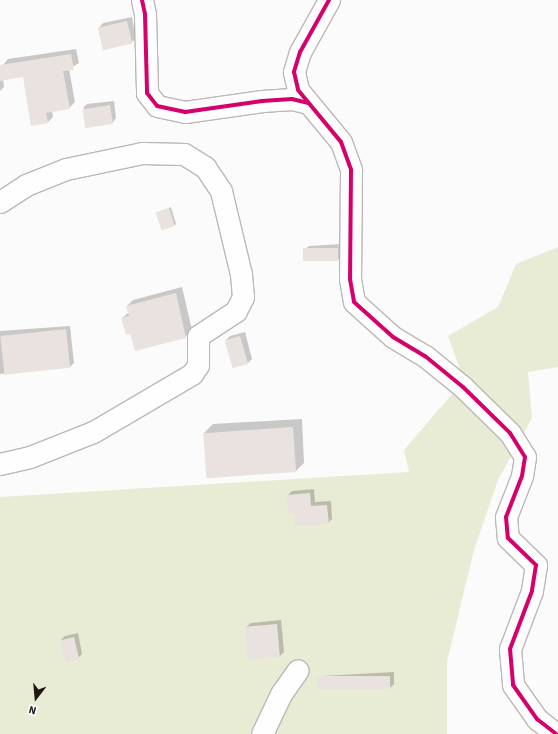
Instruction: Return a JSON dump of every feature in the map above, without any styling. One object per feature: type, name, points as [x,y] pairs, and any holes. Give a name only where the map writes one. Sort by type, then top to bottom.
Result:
[{"type":"street","points":[[142,0],[145,14],[147,93],[157,106],[184,112],[262,101],[292,99],[308,103]]},
{"type":"street","points":[[329,0],[300,52],[294,72],[298,90],[341,142],[351,170],[350,279],[354,302],[393,337],[425,356],[463,387],[510,433],[525,456],[522,476],[506,517],[508,538],[536,565],[532,591],[510,649],[513,685],[537,719],[556,734]]},
{"type":"street","points":[[0,202],[26,186],[66,169],[142,153],[184,154],[205,167],[221,191],[241,274],[243,297],[236,311],[198,336],[198,365],[192,374],[93,432],[30,457],[0,464]]},
{"type":"street","points":[[262,734],[281,694],[298,670]]},
{"type":"green space","points":[[558,247],[558,367],[528,372],[532,418],[498,480],[474,550],[447,662],[447,734],[0,734],[0,497],[409,472],[404,450],[464,380],[448,336],[498,307],[516,264]]},
{"type":"building","points":[[127,21],[132,43],[103,50],[98,28]]},
{"type":"building","points":[[71,54],[74,70],[63,71],[70,109],[46,113],[48,123],[31,126],[23,77],[0,81],[0,65]]},
{"type":"building","points":[[110,105],[113,124],[85,128],[82,109]]},
{"type":"building","points":[[169,208],[175,226],[162,230],[156,212]]},
{"type":"building","points":[[303,248],[338,248],[338,261],[303,261]]},
{"type":"building","points":[[176,293],[186,338],[135,351],[130,334],[126,335],[121,318],[129,316],[126,306]]},
{"type":"building","points":[[66,329],[70,368],[4,375],[0,336]]},
{"type":"building","points":[[240,336],[248,364],[233,368],[225,340]]},
{"type":"building","points":[[293,427],[296,472],[206,478],[203,433]]},
{"type":"building","points":[[310,493],[311,506],[327,505],[329,524],[295,526],[295,514],[288,514],[287,495]]},
{"type":"building","points":[[277,624],[280,657],[248,660],[245,627]]},
{"type":"building","points":[[74,637],[79,659],[66,663],[60,640]]},
{"type":"building","points":[[317,676],[390,676],[390,689],[317,689]]},
{"type":"cycle path","points":[[142,0],[145,14],[147,93],[157,106],[185,112],[262,101],[292,99],[308,103]]},
{"type":"cycle path","points":[[329,0],[300,52],[294,72],[298,90],[341,142],[351,170],[350,279],[354,302],[393,337],[425,356],[463,387],[510,433],[525,457],[522,476],[506,517],[508,538],[536,565],[532,591],[510,649],[513,685],[537,719],[556,734]]}]
